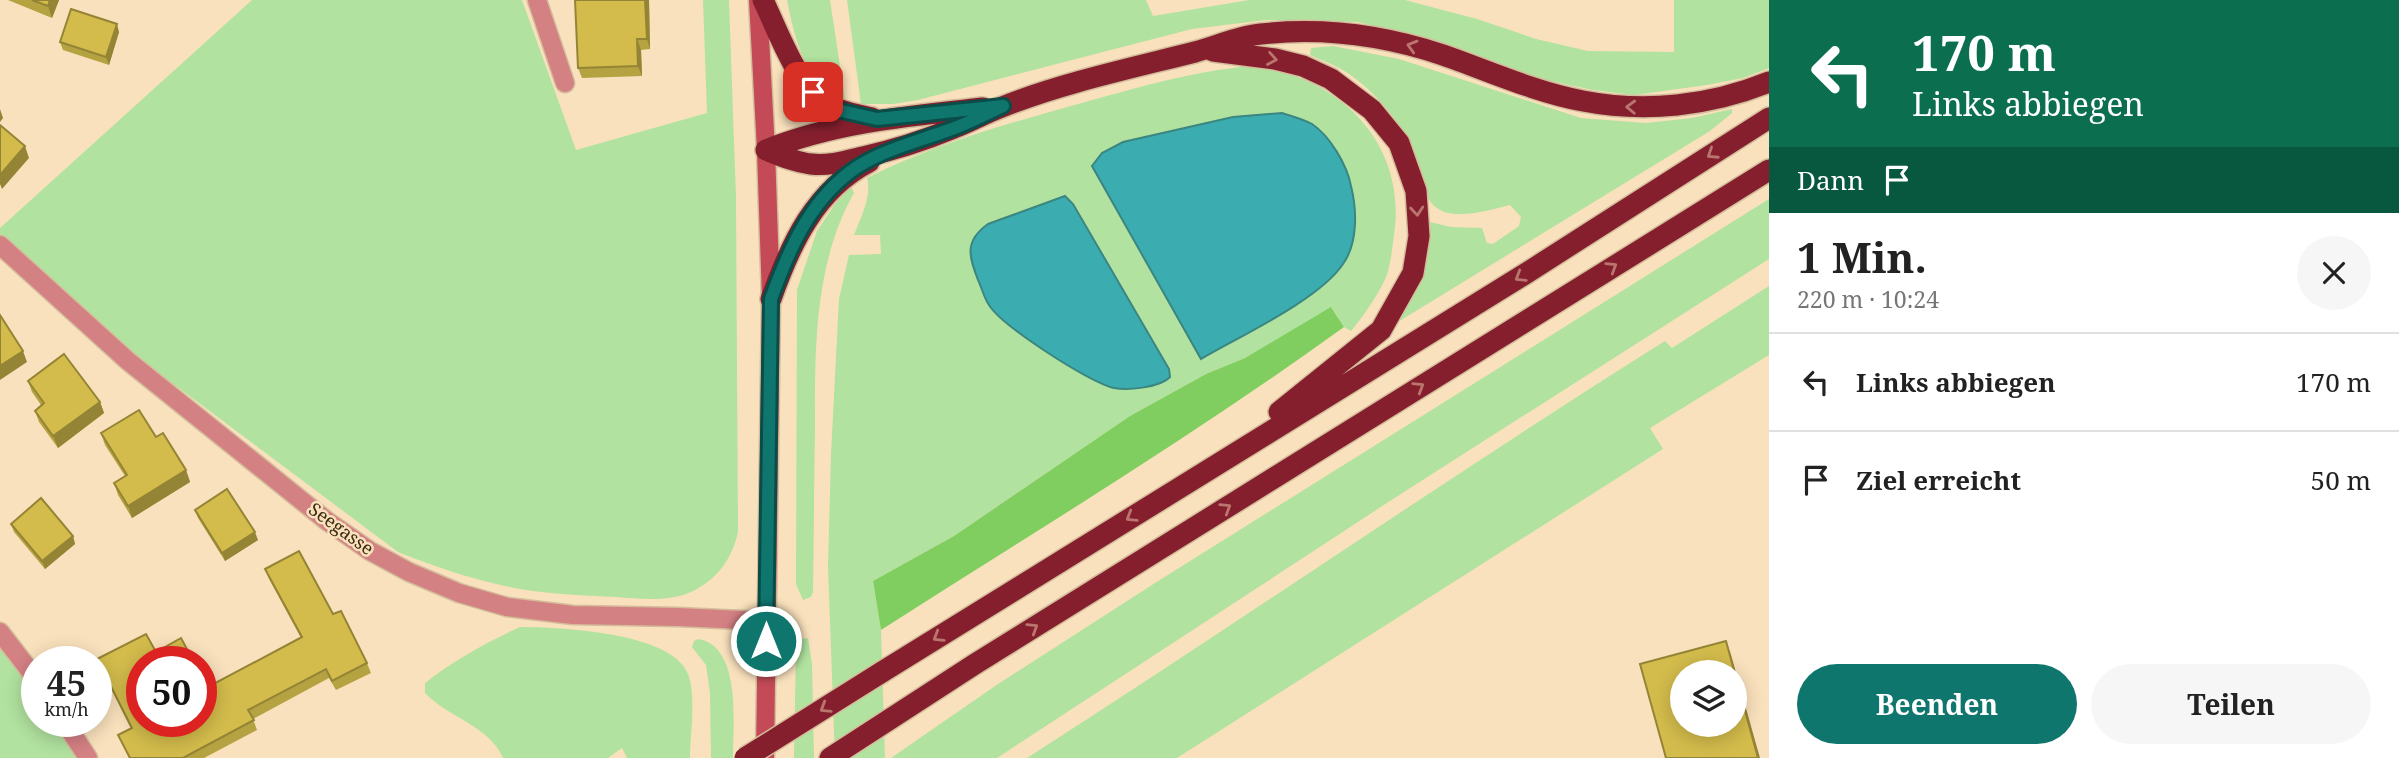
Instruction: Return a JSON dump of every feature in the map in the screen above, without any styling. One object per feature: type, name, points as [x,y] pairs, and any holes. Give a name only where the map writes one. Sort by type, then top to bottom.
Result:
[{"type":"highway","points":[[764,0],[789,54],[813,92],[824,102],[842,111],[877,119]]},
{"type":"highway","points":[[766,150],[792,161],[839,163],[889,151],[953,129],[1003,106],[1110,73],[1256,34],[1318,30],[1415,46],[1550,93],[1614,106],[1666,106],[1712,100],[1742,93],[1769,82]]},
{"type":"highway","points":[[1204,50],[1275,59],[1303,66],[1331,79],[1372,110],[1399,143],[1416,191],[1419,236],[1413,272],[1381,330],[1209,468]]},
{"type":"highway","points":[[766,150],[793,139],[877,119],[1003,106]]},
{"type":"highway","points":[[745,758],[1525,274],[1769,118]]},
{"type":"highway","points":[[771,299],[795,239],[830,189],[851,171],[889,151]]},
{"type":"highway","points":[[830,758],[986,656],[1769,170]]},
{"type":"main road","points":[[758,0],[771,299],[765,758]]},
{"type":"street","points":[[537,0],[565,83]]},
{"type":"street","name":"Seegasse","points":[[0,245],[128,361],[285,488],[370,551],[409,572],[459,593],[507,607],[573,615],[765,621]]},
{"type":"street","points":[[0,632],[21,659]]},
{"type":"street","points":[[74,737],[88,758]]},
{"type":"green space","points":[[252,0],[522,0],[576,150],[707,113],[703,0],[729,0],[736,198],[738,532],[732,551],[716,575],[691,592],[664,599],[547,592],[519,589],[478,579],[398,552],[0,254],[0,228]]},
{"type":"green space","points":[[787,0],[830,0],[845,99],[820,82],[811,70],[798,44]]},
{"type":"green space","points":[[847,0],[1146,0],[1153,16],[1249,0],[1405,0],[1477,19],[1536,39],[1588,51],[1674,52],[1674,0],[1769,0],[1769,68],[1743,78],[1634,95],[1541,79],[1447,44],[1358,22],[1266,20],[1192,29],[918,100],[893,104],[861,104]]},
{"type":"green space","points":[[1333,46],[1399,59],[1581,118],[1646,123],[1692,118],[1732,109],[1732,113],[1710,131],[1393,325],[1409,302],[1420,277],[1430,222],[1451,227],[1482,228],[1487,243],[1493,244],[1519,226],[1521,217],[1510,205],[1483,212],[1452,214],[1432,204],[1407,139],[1382,103],[1349,74],[1310,55],[1311,48]]},
{"type":"green space","points":[[1250,66],[1282,72],[1312,83],[1338,99],[1360,119],[1378,143],[1390,171],[1395,202],[1390,262],[1379,292],[1351,331],[1344,327],[1332,308],[1245,358],[1206,374],[1130,416],[954,536],[873,581],[881,630],[885,758],[835,758],[828,567],[839,299],[849,255],[881,254],[880,235],[854,235],[867,199],[867,178],[919,155],[998,127],[1184,76]],"holes":[[[1065,196],[1073,204],[1169,369],[1086,375],[1032,342],[1003,320],[977,232],[988,224]]]},
{"type":"green space","points":[[851,187],[854,193],[831,248],[820,307],[815,367],[813,592],[811,597],[803,600],[796,584],[797,290],[817,231],[835,204]]},
{"type":"green space","points":[[1769,199],[1769,259],[1393,499],[997,758],[891,758],[998,684],[1155,583]]},
{"type":"green space","points":[[1769,286],[1769,355],[1650,428],[1663,449],[1177,758],[1027,758],[1665,341],[1672,348]]},
{"type":"green space","points":[[1331,307],[1344,327],[1173,444],[881,630],[873,581],[954,536],[1130,416],[1206,374],[1245,358]]},
{"type":"green space","points":[[520,627],[611,634],[659,648],[676,659],[687,672],[692,691],[690,758],[627,758],[622,748],[608,758],[503,758],[488,738],[425,693],[425,683],[447,667]]},
{"type":"green space","points":[[808,638],[812,664],[814,758],[794,758],[796,643],[800,639]]},
{"type":"green space","points":[[0,639],[21,666],[21,737],[69,737],[83,758],[0,758]]},
{"type":"green space","points":[[698,639],[712,645],[722,656],[728,671],[734,708],[733,758],[711,758],[710,693],[706,665],[692,647]]},
{"type":"water","points":[[1282,113],[1319,129],[1342,160],[1349,178],[1354,205],[1354,236],[1348,256],[1332,277],[1298,304],[1201,359],[1092,166],[1102,153],[1123,142],[1233,117]]},
{"type":"water","points":[[1065,196],[1073,204],[1169,369],[1170,377],[1166,380],[1152,386],[1127,389],[1102,384],[1028,339],[997,314],[987,302],[971,256],[972,243],[980,230],[988,224]]},
{"type":"building","points":[[32,0],[50,0],[48,6]]},
{"type":"building","points":[[575,0],[645,0],[647,39],[637,39],[638,66],[578,68]]},
{"type":"building","points":[[71,9],[117,24],[106,57],[60,42]]},
{"type":"building","points":[[0,125],[25,146],[0,175]]},
{"type":"building","points":[[0,315],[23,351],[0,366]]},
{"type":"building","points":[[64,354],[100,402],[53,436],[35,411],[44,403],[28,381]]},
{"type":"building","points":[[139,410],[156,437],[163,433],[186,470],[128,506],[114,483],[127,475],[101,433]]},
{"type":"building","points":[[227,489],[255,532],[222,553],[195,510]]},
{"type":"building","points":[[41,498],[73,536],[42,561],[11,524]]},
{"type":"building","points":[[299,551],[333,614],[341,611],[367,663],[332,681],[326,669],[248,710],[254,720],[183,758],[130,758],[118,735],[126,731],[126,737],[217,737],[217,682],[302,637],[265,569]]},
{"type":"building","points":[[146,634],[153,646],[126,646],[126,716],[112,689],[112,651]]},
{"type":"building","points":[[181,638],[185,646],[167,646]]},
{"type":"building","points":[[1726,641],[1731,660],[1670,660],[1670,737],[1747,737],[1747,718],[1758,758],[1666,758],[1640,664]]},
{"type":"route","points":[[766,641],[771,299],[783,264],[813,211],[830,189],[851,171],[889,151],[953,129],[1003,106],[877,119],[842,111],[824,102],[813,92]]}]
